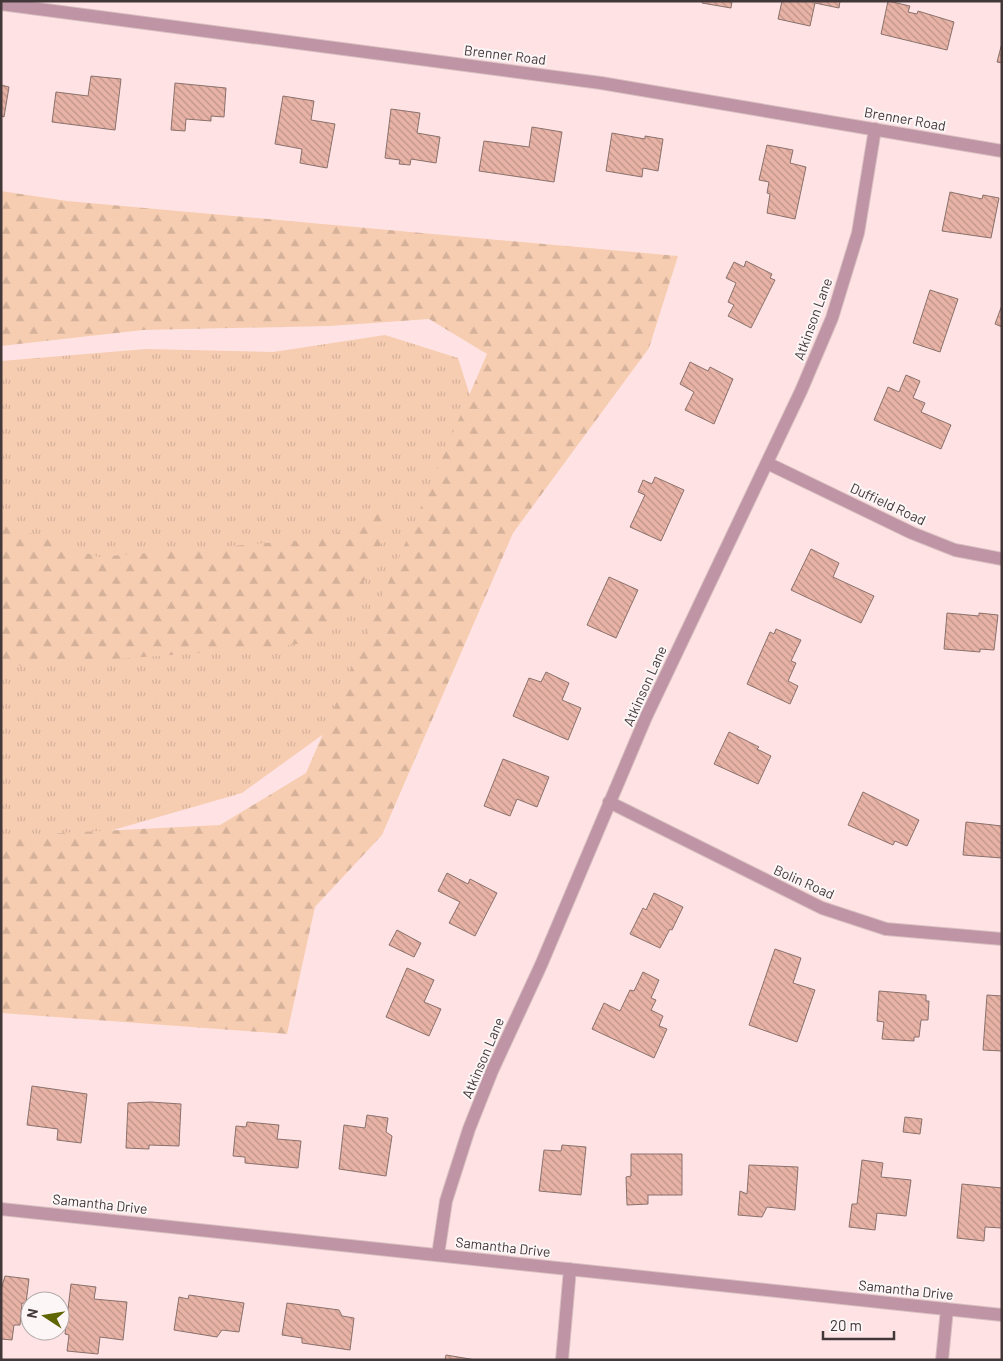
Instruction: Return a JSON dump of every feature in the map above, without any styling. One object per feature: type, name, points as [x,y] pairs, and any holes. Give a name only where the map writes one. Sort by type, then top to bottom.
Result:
[{"type":"street","name":"Brenner Road","points":[[1,4],[601,83],[1002,151]]},
{"type":"street","name":"Atkinson Lane","points":[[438,1255],[446,1201],[470,1129],[492,1072],[541,965],[609,802],[706,587],[767,463],[832,318],[858,233],[875,130]]},
{"type":"street","name":"Duffield Road","points":[[767,463],[912,533],[955,550],[1002,559]]},
{"type":"street","name":"Bolin Road","points":[[609,802],[822,908],[886,929],[1002,939]]},
{"type":"street","name":"Samantha Drive","points":[[1,1209],[1002,1315]]},
{"type":"street","points":[[562,1360],[570,1269]]},
{"type":"street","points":[[942,1360],[947,1309]]},
{"type":"green space","points":[[1,191],[67,201],[678,256],[649,348],[513,533],[382,835],[315,907],[287,1034],[1,1013],[1,836],[220,825],[306,773],[487,354],[429,319],[330,326],[143,330],[1,346]]},
{"type":"green space","points":[[385,335],[458,358],[480,427],[383,691],[242,793],[47,849],[1,855],[1,361],[146,349],[273,352]]},
{"type":"green space","points":[[384,506],[388,529],[354,603],[315,642],[243,650],[1,667],[1,523],[98,557],[328,538]]},
{"type":"building","points":[[702,1],[732,1],[731,8],[702,3]]},
{"type":"building","points":[[782,1],[840,1],[839,8],[815,3],[810,26],[778,19]]},
{"type":"building","points":[[888,1],[910,6],[908,12],[917,14],[918,11],[954,22],[947,50],[881,34]]},
{"type":"building","points":[[1002,43],[1002,63],[997,62]]},
{"type":"building","points":[[91,76],[121,79],[115,130],[52,122],[56,92],[88,96]]},
{"type":"building","points":[[175,83],[226,88],[224,117],[211,116],[211,121],[186,119],[185,131],[171,130]]},
{"type":"building","points":[[1,85],[9,87],[4,117],[1,116]]},
{"type":"building","points":[[283,96],[314,101],[311,120],[335,124],[327,168],[300,163],[302,149],[275,144]]},
{"type":"building","points":[[391,109],[420,113],[417,133],[440,137],[436,163],[411,159],[410,165],[399,164],[400,160],[385,158]]},
{"type":"building","points":[[532,127],[562,132],[554,182],[479,171],[484,141],[529,147]]},
{"type":"building","points":[[612,133],[645,139],[645,136],[663,139],[658,171],[643,168],[642,177],[606,171]]},
{"type":"building","points":[[767,145],[793,150],[790,163],[806,167],[795,219],[767,213],[770,194],[767,193],[769,182],[759,180]]},
{"type":"building","points":[[950,192],[982,199],[983,195],[999,198],[991,238],[942,231]]},
{"type":"building","points":[[746,261],[772,274],[770,278],[775,280],[751,328],[728,316],[734,305],[728,302],[736,283],[726,278],[734,262],[744,267]]},
{"type":"building","points":[[930,290],[958,299],[940,352],[913,343]]},
{"type":"building","points":[[1002,305],[1002,327],[995,324]]},
{"type":"building","points":[[690,362],[708,371],[710,367],[733,379],[714,424],[685,410],[694,392],[680,384]]},
{"type":"building","points":[[906,375],[920,381],[913,398],[925,403],[921,412],[951,425],[941,449],[874,420],[888,387],[899,392]]},
{"type":"building","points":[[655,477],[684,490],[661,541],[630,527],[645,495],[638,492],[643,480],[652,484]]},
{"type":"building","points":[[811,549],[839,563],[833,577],[874,596],[861,623],[791,590]]},
{"type":"building","points":[[609,577],[638,590],[616,638],[587,625]]},
{"type":"building","points":[[947,613],[979,616],[979,613],[998,615],[994,650],[980,649],[980,652],[944,649]]},
{"type":"building","points":[[776,629],[801,640],[791,661],[796,663],[788,681],[798,686],[790,704],[747,684],[770,632],[774,634]]},
{"type":"building","points":[[546,672],[569,683],[562,700],[581,708],[568,740],[513,716],[529,678],[541,682]]},
{"type":"building","points":[[729,732],[759,747],[757,749],[771,756],[758,784],[714,764]]},
{"type":"building","points":[[503,759],[549,777],[537,807],[517,799],[510,816],[484,806]]},
{"type":"building","points":[[863,792],[919,820],[907,846],[895,841],[893,845],[848,825]]},
{"type":"building","points":[[966,822],[1002,826],[1002,858],[963,855]]},
{"type":"building","points":[[447,873],[468,884],[470,879],[497,893],[475,936],[449,923],[460,902],[438,891]]},
{"type":"building","points":[[654,893],[683,907],[672,930],[670,929],[660,948],[630,934],[643,908],[646,910]]},
{"type":"building","points":[[397,930],[421,943],[414,957],[389,945]]},
{"type":"building","points":[[775,949],[801,958],[793,983],[815,990],[797,1042],[749,1025]]},
{"type":"building","points":[[407,968],[434,980],[424,1002],[441,1009],[429,1036],[386,1017]]},
{"type":"building","points":[[643,972],[659,980],[651,998],[656,1000],[651,1010],[663,1016],[659,1026],[667,1029],[654,1058],[592,1029],[604,1003],[620,1011],[630,990],[634,991]]},
{"type":"building","points":[[879,991],[926,995],[926,1001],[929,1001],[928,1020],[921,1020],[919,1037],[914,1037],[914,1041],[882,1039],[884,1022],[877,1021]]},
{"type":"building","points":[[987,995],[1002,996],[1002,1051],[983,1050]]},
{"type":"building","points":[[32,1086],[87,1094],[81,1143],[57,1140],[58,1129],[27,1125]]},
{"type":"building","points":[[128,1103],[181,1104],[179,1146],[149,1145],[149,1149],[126,1148]]},
{"type":"building","points":[[367,1115],[388,1118],[386,1132],[392,1136],[386,1176],[339,1169],[344,1125],[365,1128]]},
{"type":"building","points":[[905,1117],[922,1119],[920,1134],[903,1132]]},
{"type":"building","points":[[247,1122],[279,1125],[277,1139],[301,1141],[298,1168],[245,1163],[245,1157],[233,1156],[236,1126],[246,1127]]},
{"type":"building","points":[[562,1145],[586,1147],[581,1195],[539,1191],[544,1150],[561,1151]]},
{"type":"building","points":[[631,1154],[682,1154],[682,1195],[648,1195],[648,1204],[627,1205],[626,1177],[631,1176]]},
{"type":"building","points":[[862,1160],[883,1163],[881,1177],[911,1180],[906,1216],[877,1213],[875,1230],[849,1227],[852,1204],[857,1204]]},
{"type":"building","points":[[749,1165],[798,1167],[795,1210],[767,1207],[762,1217],[738,1215],[740,1191],[747,1194]]},
{"type":"building","points":[[962,1184],[1002,1188],[1002,1228],[985,1227],[984,1241],[957,1238]]},
{"type":"building","points":[[5,1276],[29,1279],[28,1291],[20,1291],[20,1325],[14,1325],[12,1340],[1,1339],[1,1290]]},
{"type":"building","points":[[71,1284],[96,1287],[94,1299],[127,1302],[123,1340],[100,1337],[98,1354],[67,1351],[68,1341],[70,1341]]},
{"type":"building","points":[[189,1295],[244,1303],[239,1332],[222,1330],[217,1337],[174,1330],[179,1297],[188,1299]]},
{"type":"building","points":[[287,1303],[339,1310],[342,1316],[354,1318],[350,1350],[302,1343],[302,1338],[282,1335]]},
{"type":"building","points":[[446,1355],[476,1360],[445,1360]]}]
